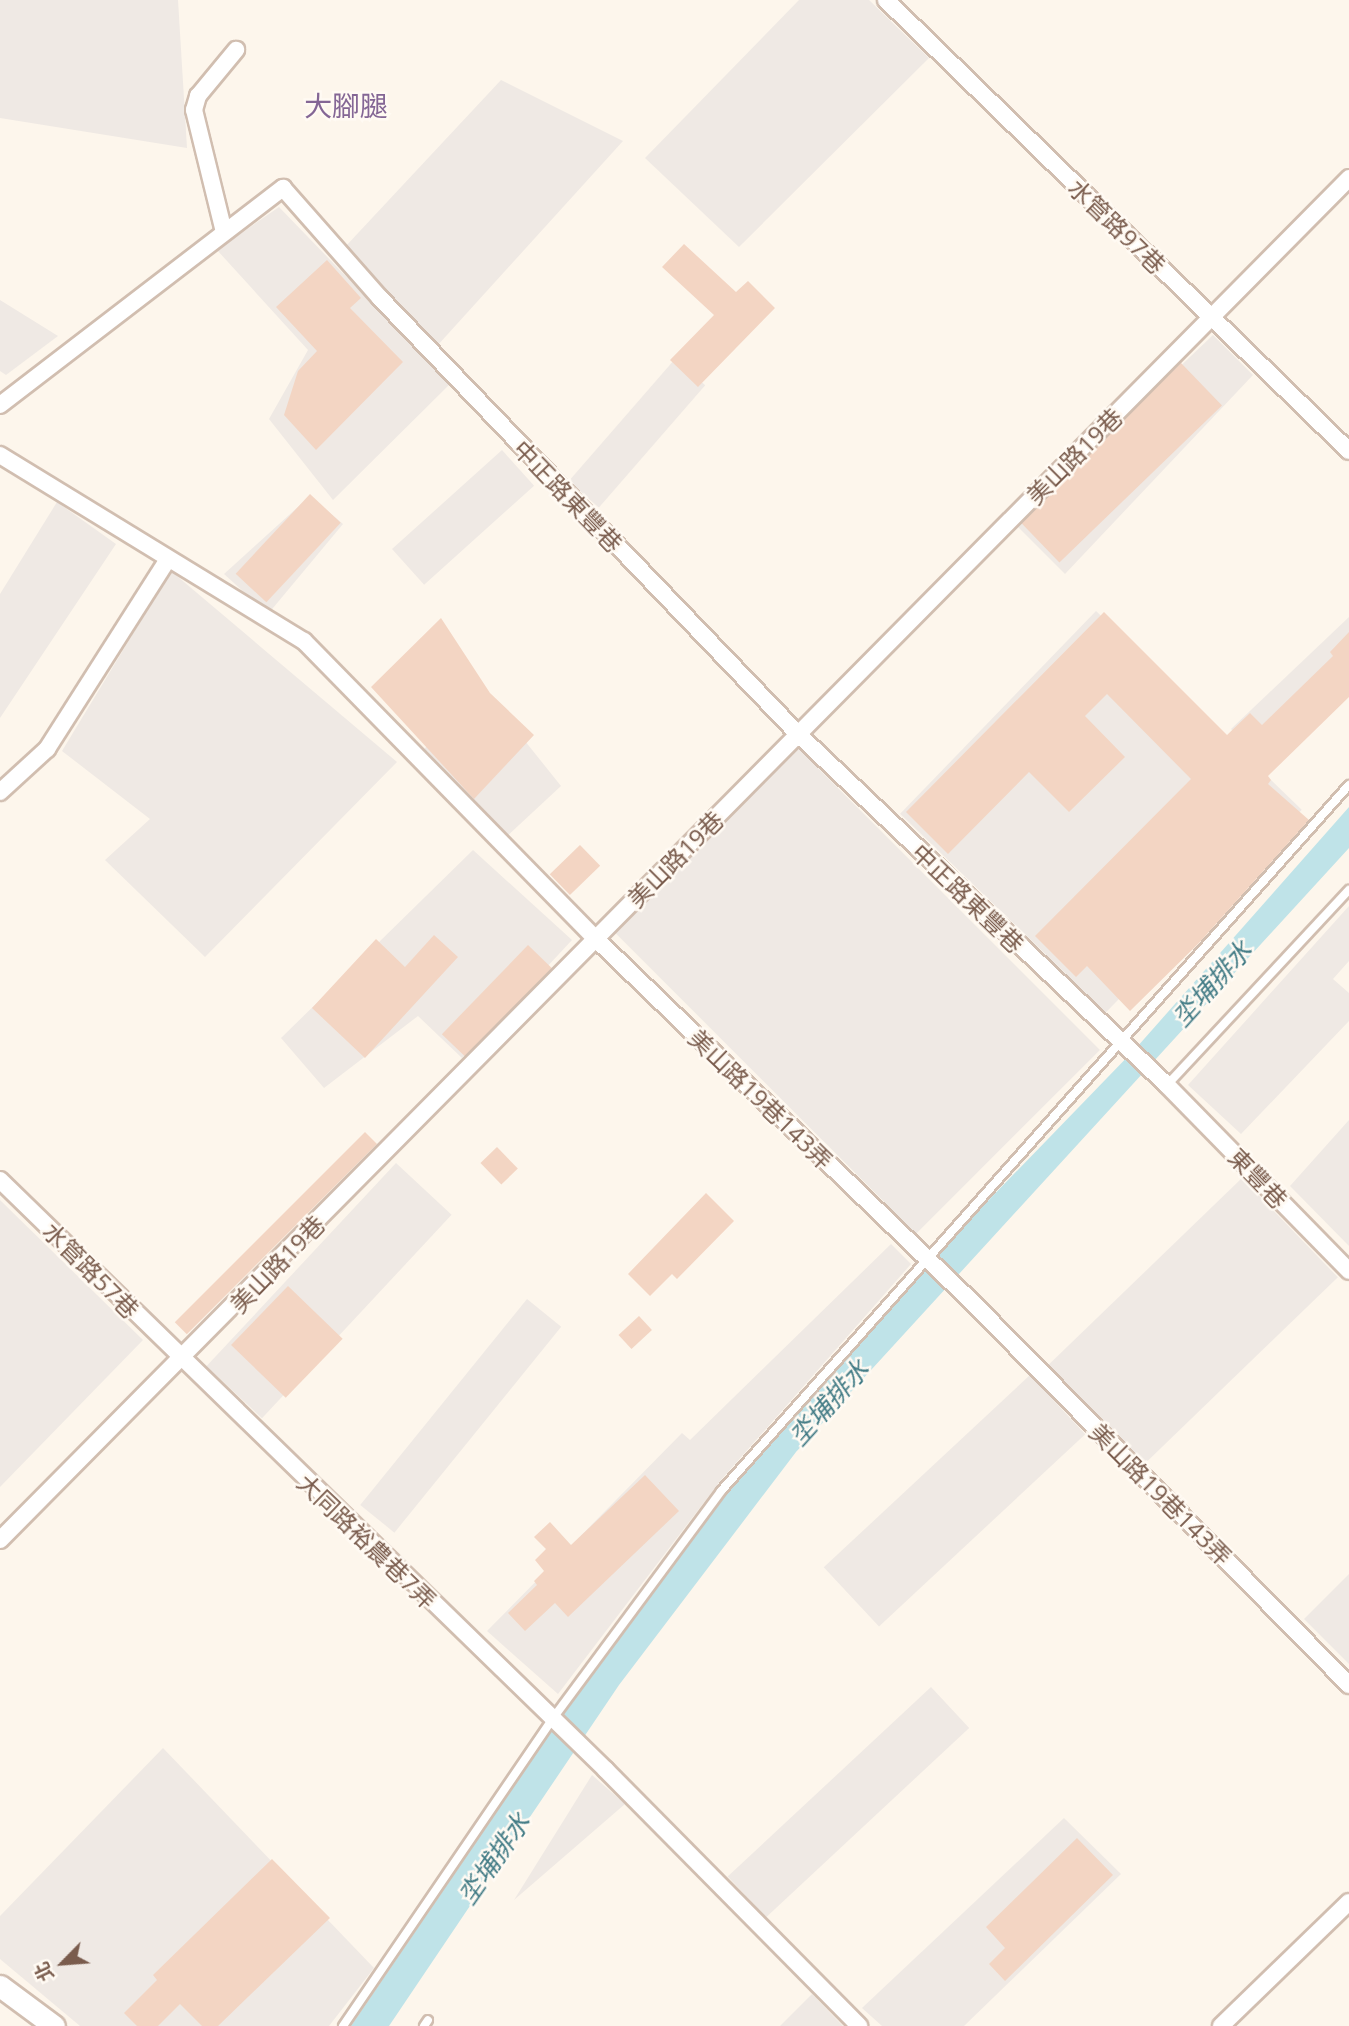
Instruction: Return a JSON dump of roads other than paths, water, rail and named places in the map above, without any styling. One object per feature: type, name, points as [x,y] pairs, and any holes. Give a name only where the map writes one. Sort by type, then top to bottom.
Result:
[{"type":"street","name":"水管路97巷","points":[[886,0],[1349,451]]},
{"type":"street","points":[[224,232],[194,110],[198,96],[236,50]]},
{"type":"street","name":"美山路19巷","points":[[0,1540],[183,1361],[798,734],[1349,178]]},
{"type":"street","name":"中正路東豐巷","points":[[0,405],[283,188],[380,298],[798,734],[1167,1086]]},
{"type":"street","points":[[0,455],[304,641],[596,939]]},
{"type":"street","points":[[0,792],[47,749],[168,559]]},
{"type":"street","name":"美山路19巷143弄","points":[[596,939],[973,1303],[1349,1685]]},
{"type":"street","name":"東豐巷","points":[[1167,1086],[1349,1271]]},
{"type":"street","name":"水管路57巷","points":[[0,1180],[183,1361]]},
{"type":"street","name":"大同路裕農巷7弄","points":[[183,1361],[551,1721],[606,1770],[859,2026]]},
{"type":"street","points":[[1221,2026],[1349,1902]]},
{"type":"street","points":[[0,1986],[54,2026]]},
{"type":"lane","points":[[343,2026],[551,1721],[721,1491],[1349,785]]},
{"type":"lane","points":[[1167,1086],[1349,890]]},
{"type":"water","name":"坔埔排水","points":[[1349,807],[1349,848],[796,1452],[619,1685],[389,2026],[351,2026],[680,1542],[889,1303],[1137,1047]]},
{"type":"district","name":"大腳腿","points":[[346,105]]}]
